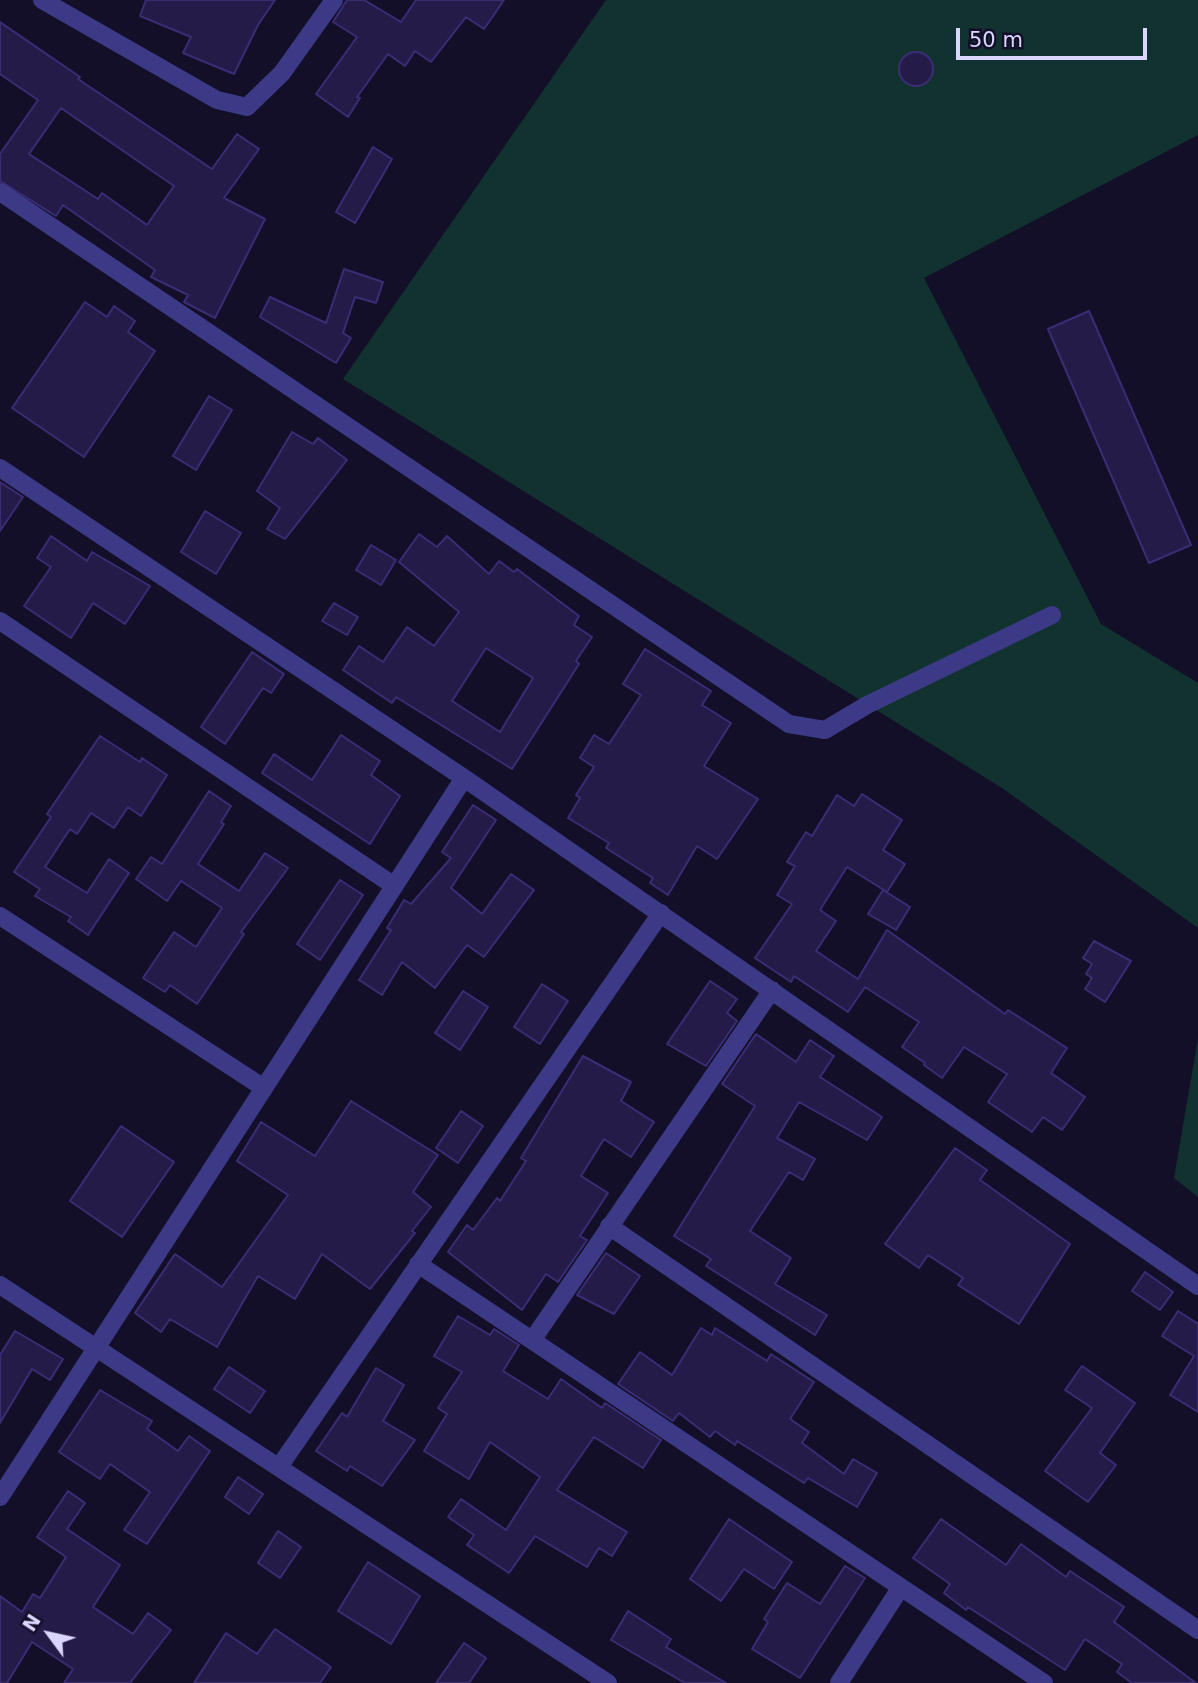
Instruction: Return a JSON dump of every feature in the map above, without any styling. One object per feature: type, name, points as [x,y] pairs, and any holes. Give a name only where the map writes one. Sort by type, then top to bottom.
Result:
[{"type":"street","points":[[42,0],[217,100],[247,107],[282,73],[334,0]]},
{"type":"street","points":[[0,192],[789,724],[825,730],[867,705],[1052,615]]},
{"type":"street","points":[[0,468],[464,778],[1198,1286]]},
{"type":"street","points":[[0,621],[393,885]]},
{"type":"street","points":[[0,1497],[464,778]]},
{"type":"street","points":[[279,1467],[661,913]]},
{"type":"street","points":[[0,916],[264,1088]]},
{"type":"street","points":[[533,1339],[772,990]]},
{"type":"street","points":[[609,1226],[1198,1630]]},
{"type":"street","points":[[418,1264],[1044,1683]]},
{"type":"street","points":[[0,1285],[608,1683]]},
{"type":"street","points":[[839,1683],[901,1587]]},
{"type":"green space","points":[[606,0],[1198,0],[1198,135],[924,278],[1101,624],[1198,683],[1198,928],[1002,788],[343,379]]},
{"type":"green space","points":[[1198,1038],[1198,1197],[1174,1178]]},
{"type":"building","points":[[146,0],[275,0],[258,25],[234,74],[183,53],[191,37],[140,16]]},
{"type":"building","points":[[347,0],[364,0],[401,22],[416,0],[504,0],[484,29],[466,17],[431,62],[415,51],[405,66],[388,54],[357,97],[360,98],[348,117],[316,94],[357,37],[333,22]]},
{"type":"building","points":[[0,22],[80,77],[78,79],[212,169],[237,134],[259,149],[224,198],[265,219],[215,318],[184,302],[188,295],[151,277],[155,270],[63,205],[56,216],[0,181],[0,154],[38,100],[0,74]],"holes":[[[61,108],[174,186],[147,225],[102,193],[98,199],[29,154]]]},
{"type":"building","points":[[916,52],[928,57],[933,69],[928,81],[916,86],[904,81],[899,69],[904,57]]},
{"type":"building","points":[[373,147],[392,159],[355,223],[336,212]]},
{"type":"building","points":[[344,269],[383,282],[376,303],[355,297],[343,333],[351,338],[336,363],[260,317],[270,297],[326,323]]},
{"type":"building","points":[[85,302],[107,317],[114,306],[135,321],[128,332],[155,351],[84,457],[12,408]]},
{"type":"building","points":[[1089,311],[1191,545],[1149,563],[1048,329]]},
{"type":"building","points":[[209,396],[232,410],[196,470],[173,456]]},
{"type":"building","points":[[292,432],[313,444],[318,438],[347,460],[285,539],[267,529],[280,508],[257,491]]},
{"type":"building","points":[[0,482],[23,497],[0,531]]},
{"type":"building","points":[[205,511],[241,533],[216,574],[181,552]]},
{"type":"building","points":[[419,534],[437,547],[447,536],[489,574],[499,561],[514,572],[517,569],[579,616],[574,625],[592,637],[576,661],[579,664],[512,769],[396,697],[392,703],[343,670],[359,646],[383,662],[407,627],[434,646],[459,612],[399,562]],"holes":[[[486,648],[533,678],[500,732],[452,701]]]},
{"type":"building","points":[[51,536],[87,561],[92,552],[150,586],[125,624],[93,603],[71,638],[24,606],[51,567],[37,558]]},
{"type":"building","points":[[371,545],[396,560],[381,585],[356,570]]},
{"type":"building","points":[[334,603],[358,617],[347,635],[322,621]]},
{"type":"building","points":[[645,649],[711,691],[702,705],[731,723],[704,766],[758,799],[717,859],[697,846],[668,895],[650,883],[653,878],[606,848],[609,843],[568,818],[580,798],[576,795],[594,767],[580,758],[594,735],[609,744],[641,695],[623,684]]},
{"type":"building","points":[[252,652],[284,674],[271,693],[263,688],[225,744],[201,727]]},
{"type":"building","points":[[341,735],[380,761],[371,775],[400,796],[370,844],[262,773],[274,754],[312,780]]},
{"type":"building","points":[[100,736],[140,762],[142,758],[167,775],[141,816],[128,807],[114,828],[91,813],[77,834],[70,829],[45,867],[87,893],[109,859],[129,873],[88,935],[68,921],[71,917],[35,896],[40,889],[14,872],[51,817],[47,814]]},
{"type":"building","points":[[209,791],[231,806],[221,822],[224,824],[198,864],[239,891],[265,853],[288,868],[241,932],[244,934],[197,1004],[170,985],[165,992],[143,978],[174,932],[196,947],[222,908],[181,881],[167,901],[136,879],[151,857],[162,864]]},
{"type":"building","points":[[862,794],[902,820],[883,850],[905,864],[887,892],[847,867],[820,910],[836,921],[816,951],[858,979],[887,930],[1005,1014],[1008,1010],[1067,1048],[1051,1073],[1085,1097],[1062,1130],[1043,1117],[1032,1132],[988,1102],[1007,1074],[964,1047],[942,1078],[924,1065],[925,1063],[902,1047],[919,1022],[865,987],[848,1012],[794,976],[791,982],[755,958],[792,904],[777,895],[795,866],[787,862],[806,832],[812,836],[837,795],[854,806]]},
{"type":"building","points":[[473,805],[496,820],[451,888],[482,914],[511,874],[534,890],[484,957],[467,945],[435,988],[402,962],[382,995],[359,980],[391,930],[387,928],[404,900],[411,904],[451,858],[442,852]]},
{"type":"building","points":[[340,880],[363,895],[320,960],[297,944]]},
{"type":"building","points":[[883,890],[910,907],[896,930],[868,914]]},
{"type":"building","points":[[1094,941],[1131,961],[1105,1002],[1085,989],[1092,978],[1086,974],[1092,964],[1083,958]]},
{"type":"building","points":[[710,981],[737,999],[727,1013],[737,1021],[706,1066],[667,1044]]},
{"type":"building","points":[[542,984],[568,1001],[540,1044],[514,1027]]},
{"type":"building","points":[[463,991],[488,1007],[460,1050],[435,1033]]},
{"type":"building","points":[[756,1034],[796,1062],[810,1040],[834,1056],[820,1077],[882,1117],[867,1140],[799,1102],[777,1138],[815,1159],[803,1180],[789,1172],[750,1231],[791,1258],[775,1284],[827,1315],[815,1335],[706,1266],[711,1259],[674,1236],[755,1106],[722,1084]]},
{"type":"building","points":[[583,1056],[631,1082],[621,1101],[654,1122],[631,1157],[604,1139],[581,1176],[608,1193],[580,1236],[587,1240],[558,1282],[546,1274],[522,1310],[448,1252],[467,1225],[473,1230],[497,1198],[500,1201],[526,1161],[521,1158]]},
{"type":"building","points":[[351,1101],[438,1155],[413,1192],[431,1207],[412,1231],[415,1233],[370,1289],[322,1254],[295,1299],[258,1276],[217,1347],[170,1319],[161,1332],[135,1313],[175,1254],[222,1287],[288,1195],[237,1161],[261,1122],[315,1156]]},
{"type":"building","points":[[461,1111],[483,1126],[458,1163],[436,1148]]},
{"type":"building","points":[[121,1126],[174,1162],[122,1237],[70,1201]]},
{"type":"building","points":[[955,1148],[987,1170],[980,1180],[1070,1244],[1019,1324],[958,1285],[963,1278],[928,1255],[919,1268],[885,1244]]},
{"type":"building","points":[[606,1253],[640,1276],[614,1314],[577,1295]]},
{"type":"building","points":[[1145,1272],[1173,1292],[1160,1310],[1132,1291]]},
{"type":"building","points":[[1178,1311],[1198,1324],[1198,1412],[1170,1395],[1194,1356],[1162,1336]]},
{"type":"building","points":[[458,1316],[490,1335],[494,1329],[519,1345],[503,1371],[548,1399],[561,1379],[602,1408],[605,1403],[661,1440],[643,1468],[594,1437],[557,1490],[627,1532],[612,1556],[599,1548],[587,1567],[535,1536],[509,1573],[467,1545],[474,1535],[448,1517],[461,1499],[506,1530],[540,1477],[490,1442],[469,1479],[424,1451],[447,1414],[438,1408],[462,1372],[434,1356]]},
{"type":"building","points":[[701,1328],[712,1335],[715,1328],[767,1361],[771,1354],[814,1382],[790,1419],[809,1432],[802,1443],[844,1474],[853,1459],[877,1473],[857,1507],[808,1478],[804,1483],[737,1441],[735,1445],[715,1431],[710,1437],[679,1413],[673,1421],[618,1384],[640,1352],[672,1375]]},
{"type":"building","points":[[15,1331],[63,1359],[50,1380],[32,1369],[0,1423],[0,1355]]},
{"type":"building","points":[[1082,1366],[1135,1403],[1100,1453],[1116,1465],[1088,1502],[1045,1471],[1092,1408],[1065,1390]]},
{"type":"building","points":[[229,1367],[265,1391],[250,1413],[214,1389]]},
{"type":"building","points":[[376,1368],[404,1385],[383,1421],[415,1440],[382,1486],[350,1466],[347,1471],[316,1451],[342,1413],[347,1417]]},
{"type":"building","points":[[100,1390],[152,1421],[147,1429],[178,1451],[189,1436],[210,1451],[147,1544],[124,1530],[150,1492],[110,1464],[100,1479],[59,1452]]},
{"type":"building","points":[[238,1477],[263,1494],[249,1514],[225,1497]]},
{"type":"building","points":[[68,1491],[85,1503],[67,1529],[120,1565],[93,1607],[133,1634],[148,1613],[171,1630],[130,1683],[64,1683],[73,1669],[32,1642],[7,1683],[0,1683],[0,1596],[22,1612],[33,1594],[40,1598],[66,1557],[37,1537]]},
{"type":"building","points":[[729,1519],[792,1562],[774,1589],[744,1569],[721,1601],[690,1579]]},
{"type":"building","points":[[941,1519],[1006,1565],[1021,1544],[1066,1577],[1070,1571],[1124,1607],[1114,1622],[1196,1683],[1132,1683],[1117,1672],[1122,1664],[1085,1639],[1065,1670],[968,1607],[966,1610],[944,1593],[950,1584],[913,1558]]},
{"type":"building","points":[[278,1531],[301,1547],[280,1578],[258,1563]]},
{"type":"building","points":[[368,1562],[420,1596],[391,1644],[338,1611]]},
{"type":"building","points":[[845,1566],[865,1578],[800,1678],[752,1649],[768,1622],[764,1619],[787,1583],[820,1604]]},
{"type":"building","points":[[628,1611],[671,1639],[666,1647],[726,1683],[685,1683],[611,1640]]},
{"type":"building","points":[[275,1629],[331,1667],[320,1683],[194,1683],[226,1633],[257,1654]]},
{"type":"building","points":[[464,1643],[486,1658],[469,1683],[436,1683]]}]
